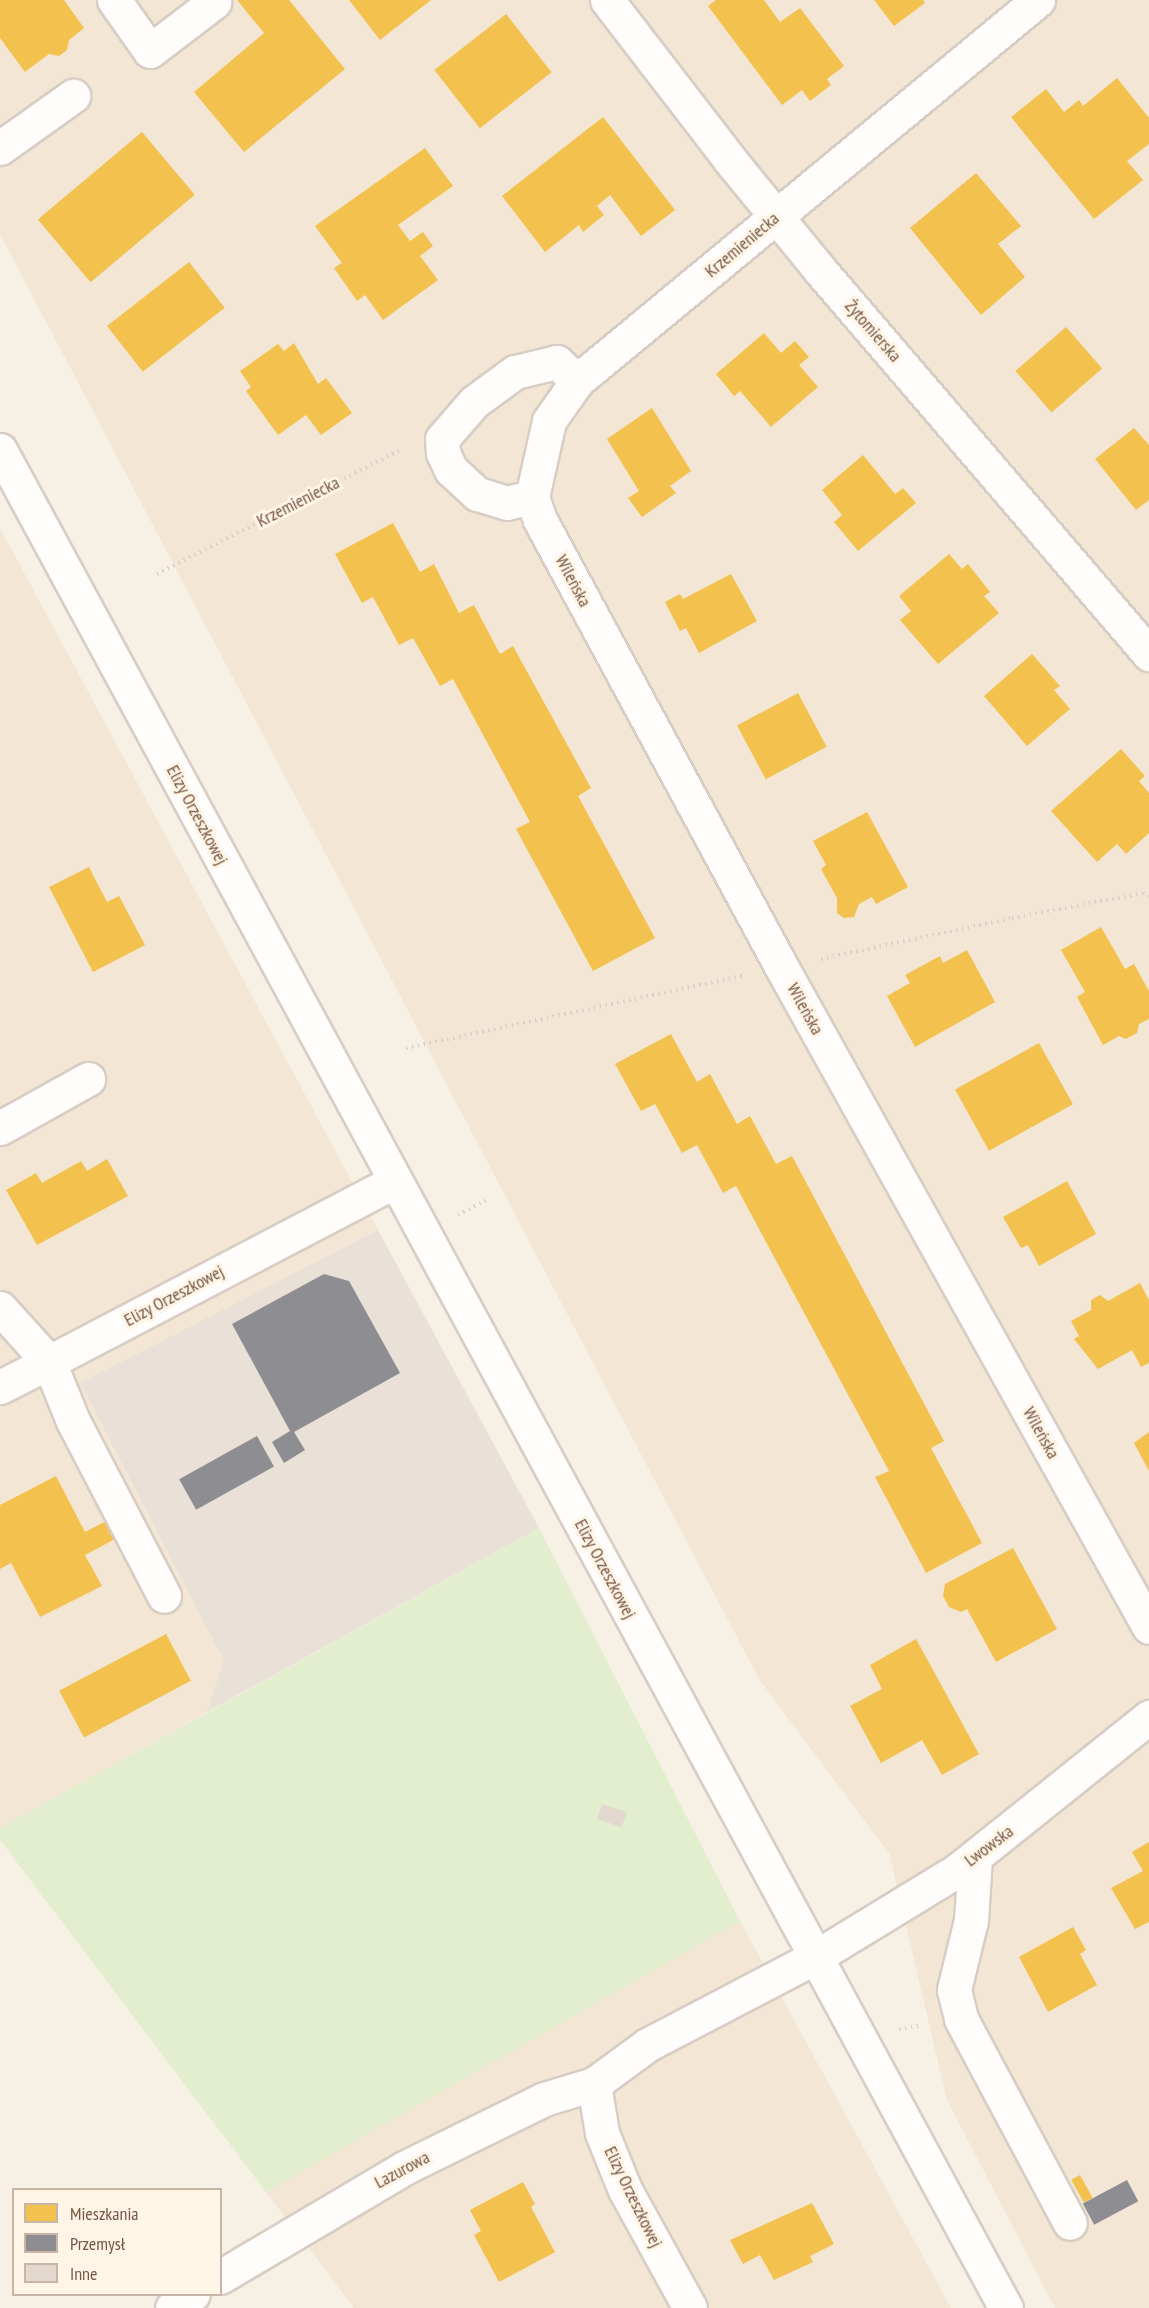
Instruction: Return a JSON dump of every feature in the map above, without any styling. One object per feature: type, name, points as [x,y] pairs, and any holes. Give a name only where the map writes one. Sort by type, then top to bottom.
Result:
[{"type":"street","points":[[114,0],[150,51],[214,2]]},
{"type":"street","name":"Żytomierska","points":[[607,0],[776,216],[1149,654]]},
{"type":"street","name":"Krzemieniecka","points":[[577,381],[1038,0]]},
{"type":"street","points":[[0,148],[73,96]]},
{"type":"street","points":[[557,362],[577,381],[549,421],[532,497],[507,503],[477,494],[451,470],[443,453],[442,439],[474,402],[514,372],[557,362]]},
{"type":"street","name":"Elizy Orzeszkowej","points":[[0,450],[1006,2308]]},
{"type":"street","name":"Wileńska","points":[[532,497],[540,520],[782,968],[1149,1627]]},
{"type":"street","points":[[0,1128],[88,1079]]},
{"type":"street","name":"Elizy Orzeszkowej","points":[[0,1386],[395,1180]]},
{"type":"street","points":[[0,1308],[49,1362],[73,1421],[164,1596]]},
{"type":"street","name":"Lwowska","points":[[817,1956],[975,1857],[1149,1717]]},
{"type":"street","points":[[975,1857],[971,1920],[954,1990],[961,2019],[1070,2223]]},
{"type":"street","points":[[594,2084],[646,2045],[817,1956]]},
{"type":"street","name":"Elizy Orzeszkowej","points":[[594,2084],[602,2133],[625,2190],[690,2308]]},
{"type":"street","name":"Lazurowa","points":[[222,2276],[404,2168],[544,2099],[594,2084]]},
{"type":"street","points":[[172,2308],[191,2296]]},
{"type":"path","name":"Krzemieniecka","points":[[157,574],[403,449],[442,439]]},
{"type":"shaded area","points":[[0,0],[1149,0],[1149,2308],[1055,2308],[947,2100],[889,1853],[759,1679],[0,234]]},
{"type":"shaded area","points":[[0,528],[378,1230],[80,1383],[224,1661],[207,1712],[0,1828]]},
{"type":"shaded area","points":[[378,1230],[539,1528],[207,1712],[224,1661],[80,1383]]},
{"type":"shaded area","points":[[740,1921],[951,2308],[354,2308],[266,2192]]},
{"type":"green space","points":[[539,1528],[740,1921],[266,2192],[0,1840],[0,1828]]},
{"type":"building: Mieszkania","points":[[0,0],[64,0],[84,28],[69,40],[67,50],[59,56],[49,54],[25,72],[0,38]]},
{"type":"building: Mieszkania","points":[[237,0],[289,0],[345,69],[244,152],[194,92],[264,33]]},
{"type":"building: Mieszkania","points":[[349,0],[431,0],[380,40]]},
{"type":"building: Mieszkania","points":[[716,0],[764,0],[780,22],[800,8],[844,66],[827,79],[831,85],[810,101],[802,90],[782,105],[708,6]]},
{"type":"building: Mieszkania","points":[[874,0],[923,0],[925,3],[894,26]]},
{"type":"building: Mieszkania","points":[[506,14],[552,72],[480,128],[434,70]]},
{"type":"building: Mieszkania","points":[[1117,78],[1149,118],[1149,144],[1127,161],[1143,180],[1094,219],[1011,117],[1046,89],[1064,112],[1079,100],[1083,106]]},
{"type":"building: Mieszkania","points":[[603,117],[675,210],[641,236],[610,195],[597,206],[604,215],[583,232],[579,225],[545,252],[502,196]]},
{"type":"building: Mieszkania","points":[[142,132],[195,195],[91,282],[38,219]]},
{"type":"building: Mieszkania","points":[[425,148],[453,186],[398,225],[410,241],[423,232],[433,246],[420,256],[438,280],[383,320],[365,295],[357,301],[334,268],[342,263],[315,226]]},
{"type":"building: Mieszkania","points":[[976,173],[1021,226],[998,244],[1025,277],[981,315],[910,228]]},
{"type":"building: Mieszkania","points":[[189,262],[225,308],[143,372],[107,326]]},
{"type":"building: Mieszkania","points":[[1066,327],[1102,369],[1052,412],[1015,371]]},
{"type":"building: Mieszkania","points":[[764,333],[781,353],[795,341],[809,357],[799,365],[818,387],[771,427],[740,391],[734,396],[716,374]]},
{"type":"building: Mieszkania","points":[[294,343],[318,384],[326,378],[352,413],[321,435],[306,415],[278,435],[246,391],[251,387],[240,371],[278,344],[284,351]]},
{"type":"building: Mieszkania","points":[[652,408],[691,471],[670,486],[676,493],[642,517],[628,498],[639,491],[607,439]]},
{"type":"building: Mieszkania","points":[[1134,428],[1149,445],[1149,500],[1136,510],[1095,459]]},
{"type":"building: Mieszkania","points":[[863,455],[895,494],[903,488],[916,503],[858,551],[834,522],[842,515],[822,490]]},
{"type":"building: Mieszkania","points":[[393,523],[420,572],[434,564],[459,613],[474,605],[500,654],[513,646],[591,788],[578,796],[655,938],[593,971],[516,829],[530,822],[453,679],[440,686],[413,638],[399,645],[373,597],[362,603],[335,554]]},
{"type":"building: Mieszkania","points":[[949,554],[962,569],[968,564],[990,592],[984,596],[999,613],[938,664],[900,620],[911,611],[899,596]]},
{"type":"building: Mieszkania","points":[[731,574],[757,621],[699,653],[686,628],[680,631],[665,602],[680,594],[683,599]]},
{"type":"building: Mieszkania","points":[[1032,654],[1060,686],[1054,690],[1070,709],[1027,746],[984,696]]},
{"type":"building: Mieszkania","points":[[798,693],[827,747],[766,779],[737,725]]},
{"type":"building: Mieszkania","points":[[1121,749],[1145,776],[1139,781],[1149,793],[1149,833],[1126,854],[1117,844],[1097,862],[1051,811]]},
{"type":"building: Mieszkania","points":[[867,812],[908,887],[876,904],[872,897],[859,904],[854,917],[844,918],[837,913],[837,898],[821,869],[826,865],[813,841]]},
{"type":"building: Mieszkania","points":[[89,867],[107,902],[119,896],[145,945],[93,972],[49,887]]},
{"type":"building: Mieszkania","points":[[1101,927],[1125,969],[1134,964],[1149,991],[1149,1019],[1139,1024],[1137,1033],[1126,1039],[1119,1036],[1103,1045],[1077,997],[1085,992],[1061,950]]},
{"type":"building: Mieszkania","points":[[967,950],[995,1002],[915,1047],[887,996],[910,983],[905,975],[940,956],[943,963]]},
{"type":"building: Mieszkania","points":[[671,1034],[697,1082],[710,1074],[737,1124],[750,1116],[776,1164],[792,1156],[944,1441],[931,1448],[982,1543],[926,1573],[875,1477],[889,1471],[736,1186],[723,1193],[697,1145],[682,1153],[655,1104],[641,1111],[615,1064]]},
{"type":"building: Mieszkania","points":[[1039,1043],[1073,1104],[989,1151],[955,1090]]},
{"type":"building: Mieszkania","points":[[107,1159],[128,1196],[37,1245],[6,1190],[36,1173],[42,1183],[81,1161],[87,1171]]},
{"type":"building: Mieszkania","points":[[1067,1181],[1096,1234],[1039,1266],[1028,1245],[1021,1248],[1003,1217]]},
{"type":"building: Mieszkania","points":[[1140,1283],[1149,1300],[1149,1363],[1141,1367],[1132,1350],[1098,1369],[1074,1339],[1079,1336],[1071,1321],[1091,1310],[1091,1300],[1100,1295],[1108,1301]]},
{"type":"building: Mieszkania","points":[[1149,1432],[1149,1471],[1134,1443]]},
{"type":"building: Mieszkania","points":[[56,1476],[85,1532],[108,1520],[117,1538],[85,1555],[102,1586],[40,1617],[11,1563],[0,1569],[0,1505]]},
{"type":"building: Mieszkania","points":[[1013,1548],[1057,1629],[996,1662],[967,1609],[961,1612],[949,1607],[943,1596],[945,1584]]},
{"type":"building: Mieszkania","points":[[166,1634],[191,1681],[84,1738],[59,1691]]},
{"type":"building: Mieszkania","points":[[916,1639],[979,1754],[942,1775],[922,1740],[881,1763],[850,1706],[882,1689],[870,1665]]},
{"type":"building: Mieszkania","points":[[1149,1842],[1149,1922],[1135,1929],[1111,1888],[1143,1871],[1132,1852]]},
{"type":"building: Mieszkania","points":[[1073,1927],[1086,1950],[1080,1954],[1097,1985],[1048,2012],[1019,1957]]},
{"type":"building: Mieszkania","points":[[1080,2175],[1093,2198],[1084,2203],[1071,2180]]},
{"type":"building: Mieszkania","points":[[523,2182],[535,2204],[531,2207],[555,2252],[499,2282],[474,2235],[481,2231],[470,2210]]},
{"type":"building: Mieszkania","points":[[812,2203],[834,2244],[810,2256],[813,2262],[774,2280],[760,2255],[743,2264],[730,2240]]},
{"type":"building: Przemysł","points":[[324,1274],[349,1281],[400,1373],[294,1432],[305,1450],[284,1463],[272,1442],[290,1431],[232,1324]]},
{"type":"building: Przemysł","points":[[257,1436],[274,1467],[196,1510],[179,1479]]},
{"type":"building: Przemysł","points":[[1127,2180],[1138,2201],[1094,2225],[1083,2203]]},
{"type":"building: Inne","points":[[602,1804],[627,1812],[622,1827],[597,1819]]}]
